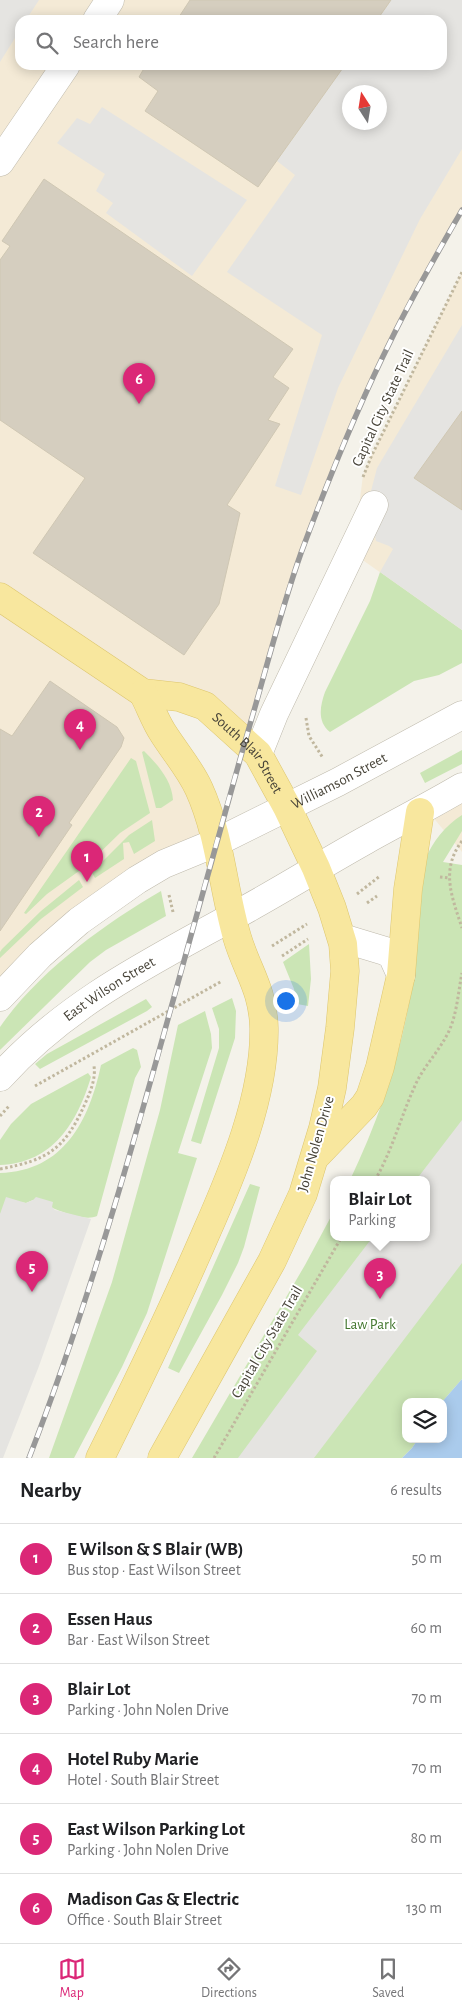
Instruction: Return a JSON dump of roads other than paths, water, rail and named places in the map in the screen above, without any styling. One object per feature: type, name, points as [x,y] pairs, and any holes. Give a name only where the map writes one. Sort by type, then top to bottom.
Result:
[{"type":"main road","name":"South Blair Street","points":[[0,597],[143,693],[179,697],[205,706],[258,754],[287,807]]},
{"type":"main road","points":[[100,1458],[174,1307],[220,1203],[242,1144],[254,1101],[263,1044],[262,1002],[254,976],[240,948],[209,818],[197,785],[162,732],[143,693]]},
{"type":"main road","name":"John Nolen Drive","points":[[162,1458],[272,1261],[303,1194],[315,1158],[332,1088],[345,971],[342,938],[316,868],[287,807]]},
{"type":"main road","points":[[315,1158],[364,1106],[370,1096],[380,1067],[402,975],[408,888],[420,812]]},
{"type":"street","points":[[101,15],[110,0]]},
{"type":"street","points":[[0,162],[63,70]]},
{"type":"street","points":[[258,754],[368,493]]},
{"type":"street","name":"Williamson Street","points":[[215,843],[343,780],[462,715]]},
{"type":"street","points":[[232,918],[368,838],[420,812],[462,787]]},
{"type":"street","points":[[0,997],[40,955],[110,898],[164,864],[215,843]]},
{"type":"street","name":"East Wilson Street","points":[[0,1077],[50,1029],[92,998],[145,964],[232,918]]},
{"type":"street","points":[[342,938],[380,949],[392,955],[402,975]]},
{"type":"water","points":[[462,1379],[462,1458],[402,1458],[415,1443],[447,1443],[447,1398],[445,1398]]},
{"type":"railway","points":[[29,1458],[95,1270],[273,644],[301,553],[344,444],[379,364],[417,290],[462,210]]},
{"type":"place","name":"Madison Gas & Electric","points":[[139,404]]},
{"type":"place","name":"Hotel Ruby Marie","points":[[80,750]]},
{"type":"place","name":"Essen Haus","points":[[39,837]]},
{"type":"place","name":"E Wilson & S Blair (WB)","points":[[87,882]]},
{"type":"place","name":"East Wilson Parking Lot","points":[[32,1292]]},
{"type":"place","name":"Blair Lot","points":[[380,1299]]},
{"type":"park label","name":"Law Park","points":[[370,1324]]}]
